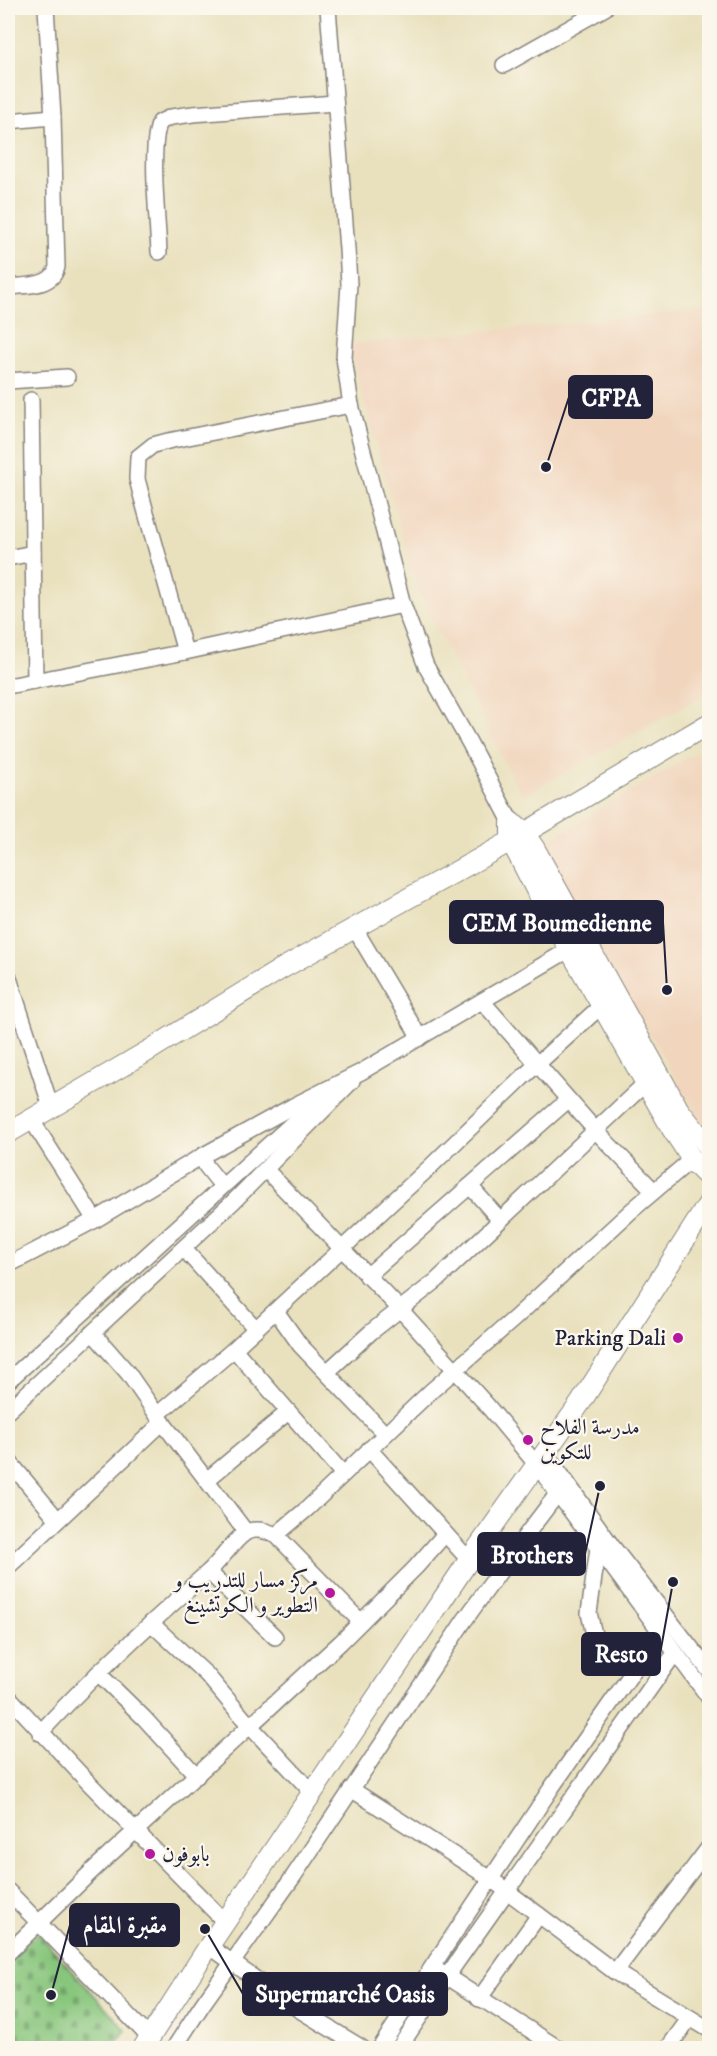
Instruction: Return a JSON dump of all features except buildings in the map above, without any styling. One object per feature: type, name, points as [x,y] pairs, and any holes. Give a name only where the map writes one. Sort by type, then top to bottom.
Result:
[{"type":"street","points":[[8,287],[36,285],[47,281],[56,273],[57,267],[46,8]]},
{"type":"street","points":[[328,8],[349,284],[344,358],[351,405],[403,604],[426,666],[500,798],[515,832],[577,945],[652,1077],[672,1130],[692,1159],[710,1179]]},
{"type":"street","points":[[504,65],[605,8]]},
{"type":"street","points":[[159,252],[155,166],[156,138],[160,122],[171,117],[193,114],[335,103]]},
{"type":"street","points":[[8,121],[52,117]]},
{"type":"street","points":[[8,381],[67,377]]},
{"type":"street","points":[[31,400],[35,681]]},
{"type":"street","points":[[185,652],[137,479],[138,457],[153,445],[168,441],[351,405]]},
{"type":"street","points":[[8,558],[33,553]]},
{"type":"street","points":[[8,686],[185,652],[403,604]]},
{"type":"street","points":[[8,1132],[148,1051],[281,969],[355,929],[515,832],[710,723]]},
{"type":"street","points":[[355,929],[420,1038]]},
{"type":"street","points":[[8,1265],[94,1220],[202,1156],[361,1072],[577,945]]},
{"type":"street","points":[[577,945],[601,1006],[652,1077],[710,1149]]},
{"type":"street","points":[[8,975],[51,1107]]},
{"type":"street","points":[[482,1001],[596,1131],[654,1191]]},
{"type":"street","points":[[8,1567],[310,1277],[601,1006]]},
{"type":"street","points":[[8,1411],[184,1249],[266,1170],[361,1072]]},
{"type":"street","points":[[327,1372],[399,1308],[436,1281],[652,1077]]},
{"type":"street","points":[[8,1381],[334,1086]]},
{"type":"street","points":[[367,1276],[568,1100]]},
{"type":"street","points":[[31,1119],[94,1220]]},
{"type":"street","points":[[202,1156],[222,1186]]},
{"type":"street","points":[[276,1535],[309,1508],[455,1370],[692,1159]]},
{"type":"street","points":[[266,1170],[541,1458],[601,1542],[660,1633],[709,1699]]},
{"type":"street","points":[[470,1186],[500,1220]]},
{"type":"street","points":[[8,1891],[146,2043],[469,1560],[581,1402],[710,1201]]},
{"type":"street","points":[[184,1249],[256,1329]]},
{"type":"street","points":[[123,1277],[135,1292]]},
{"type":"street","points":[[276,1311],[300,1345],[385,1434]]},
{"type":"street","points":[[93,1333],[128,1372],[160,1419],[208,1479],[246,1532]]},
{"type":"street","points":[[234,1349],[343,1474]]},
{"type":"street","points":[[208,1479],[288,1412]]},
{"type":"street","points":[[369,1449],[469,1560]]},
{"type":"street","points":[[541,1458],[558,1493],[710,1672]]},
{"type":"street","points":[[8,1460],[58,1520]]},
{"type":"street","points":[[174,2049],[411,1703],[464,1621],[558,1493]]},
{"type":"street","points":[[40,1733],[98,1673],[209,1572],[246,1532],[259,1530],[276,1535],[361,1622]]},
{"type":"street","points":[[8,1953],[38,1922],[341,1642],[416,1567],[445,1534]]},
{"type":"street","points":[[599,1656],[589,1613],[601,1542]]},
{"type":"street","points":[[209,1572],[274,1637]]},
{"type":"street","points":[[151,1623],[207,1675],[249,1725],[313,1793]]},
{"type":"street","points":[[380,2049],[552,1787],[660,1633]]},
{"type":"street","points":[[399,2049],[447,1976],[675,1653]]},
{"type":"street","points":[[98,1673],[144,1718],[197,1776]]},
{"type":"street","points":[[8,1696],[40,1733],[226,1923]]},
{"type":"street","points":[[351,1789],[491,1879],[615,1972],[710,2030]]},
{"type":"street","points":[[615,1972],[710,1846]]},
{"type":"street","points":[[479,1999],[539,1915]]},
{"type":"street","points":[[209,1946],[362,2049]]},
{"type":"street","points":[[432,1967],[558,2049]]},
{"type":"street","points":[[668,2049],[689,2019]]},
{"type":"shaded area","points":[[709,310],[709,692],[522,796],[418,591],[348,344]]},
{"type":"shaded area","points":[[709,745],[709,1134],[538,846]]},
{"type":"green space","points":[[38,1933],[126,2030],[112,2048],[8,2048],[8,1961]]},
{"type":"place","name":"CFPA","points":[[546,467]]},
{"type":"place","name":"CEM Boumedienne","points":[[667,990]]},
{"type":"place","name":"Parking Dali","points":[[678,1338]]},
{"type":"place","name":"مدرسة الفلاح للتكوين","points":[[528,1440]]},
{"type":"place","name":"Brothers","points":[[600,1486]]},
{"type":"place","name":"Resto","points":[[673,1582]]},
{"type":"place","name":"مركز مسار للتدريب و التطوير و الكوتشينغ","points":[[330,1593]]},
{"type":"place","name":"بابوفون","points":[[150,1854]]},
{"type":"place","name":"Supermarché Oasis","points":[[205,1929]]},
{"type":"place","name":"مقبرة المقام","points":[[51,1995]]}]
